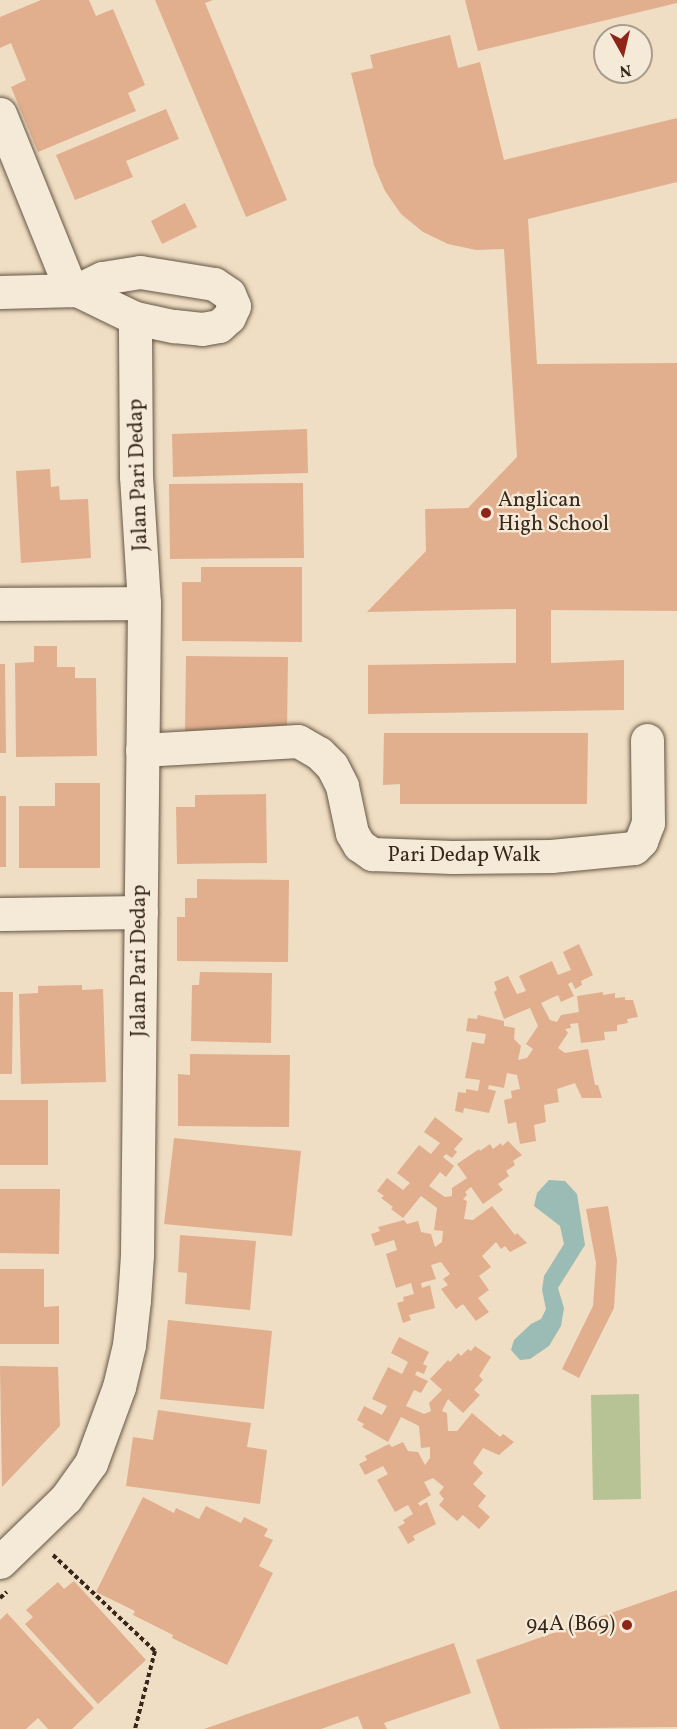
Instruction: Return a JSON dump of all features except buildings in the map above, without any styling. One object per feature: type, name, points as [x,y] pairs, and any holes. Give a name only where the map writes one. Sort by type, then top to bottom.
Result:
[{"type":"street","points":[[0,114],[74,290],[135,318],[174,327],[202,329],[219,326],[229,317],[234,306],[229,294],[214,284],[140,272],[102,278],[74,290],[0,292]]},
{"type":"street","name":"Jalan Pari Dedap","points":[[0,1562],[66,1498],[91,1463],[106,1426],[129,1345],[137,1255],[144,603],[136,476],[135,318]]},
{"type":"street","points":[[0,604],[144,603]]},
{"type":"street","name":"Pari Dedap Walk","points":[[142,750],[298,741],[319,753],[332,766],[342,786],[352,833],[359,845],[372,854],[452,857],[551,856],[634,848],[641,841],[648,824],[647,740]]},
{"type":"street","points":[[0,914],[141,912]]},
{"type":"path","points":[[31,1534],[155,1651],[135,1729]]},
{"type":"green space","points":[[639,1394],[641,1499],[593,1500],[591,1395]]},
{"type":"water","points":[[549,1180],[565,1181],[577,1194],[585,1245],[558,1288],[564,1308],[561,1326],[549,1346],[530,1359],[520,1360],[511,1350],[514,1340],[531,1324],[541,1319],[546,1309],[542,1290],[544,1276],[564,1244],[560,1226],[534,1206],[537,1193]]},
{"type":"place","name":"Anglican High School","points":[[486,513]]},
{"type":"place","name":"94A (B69)","points":[[627,1625]]}]
